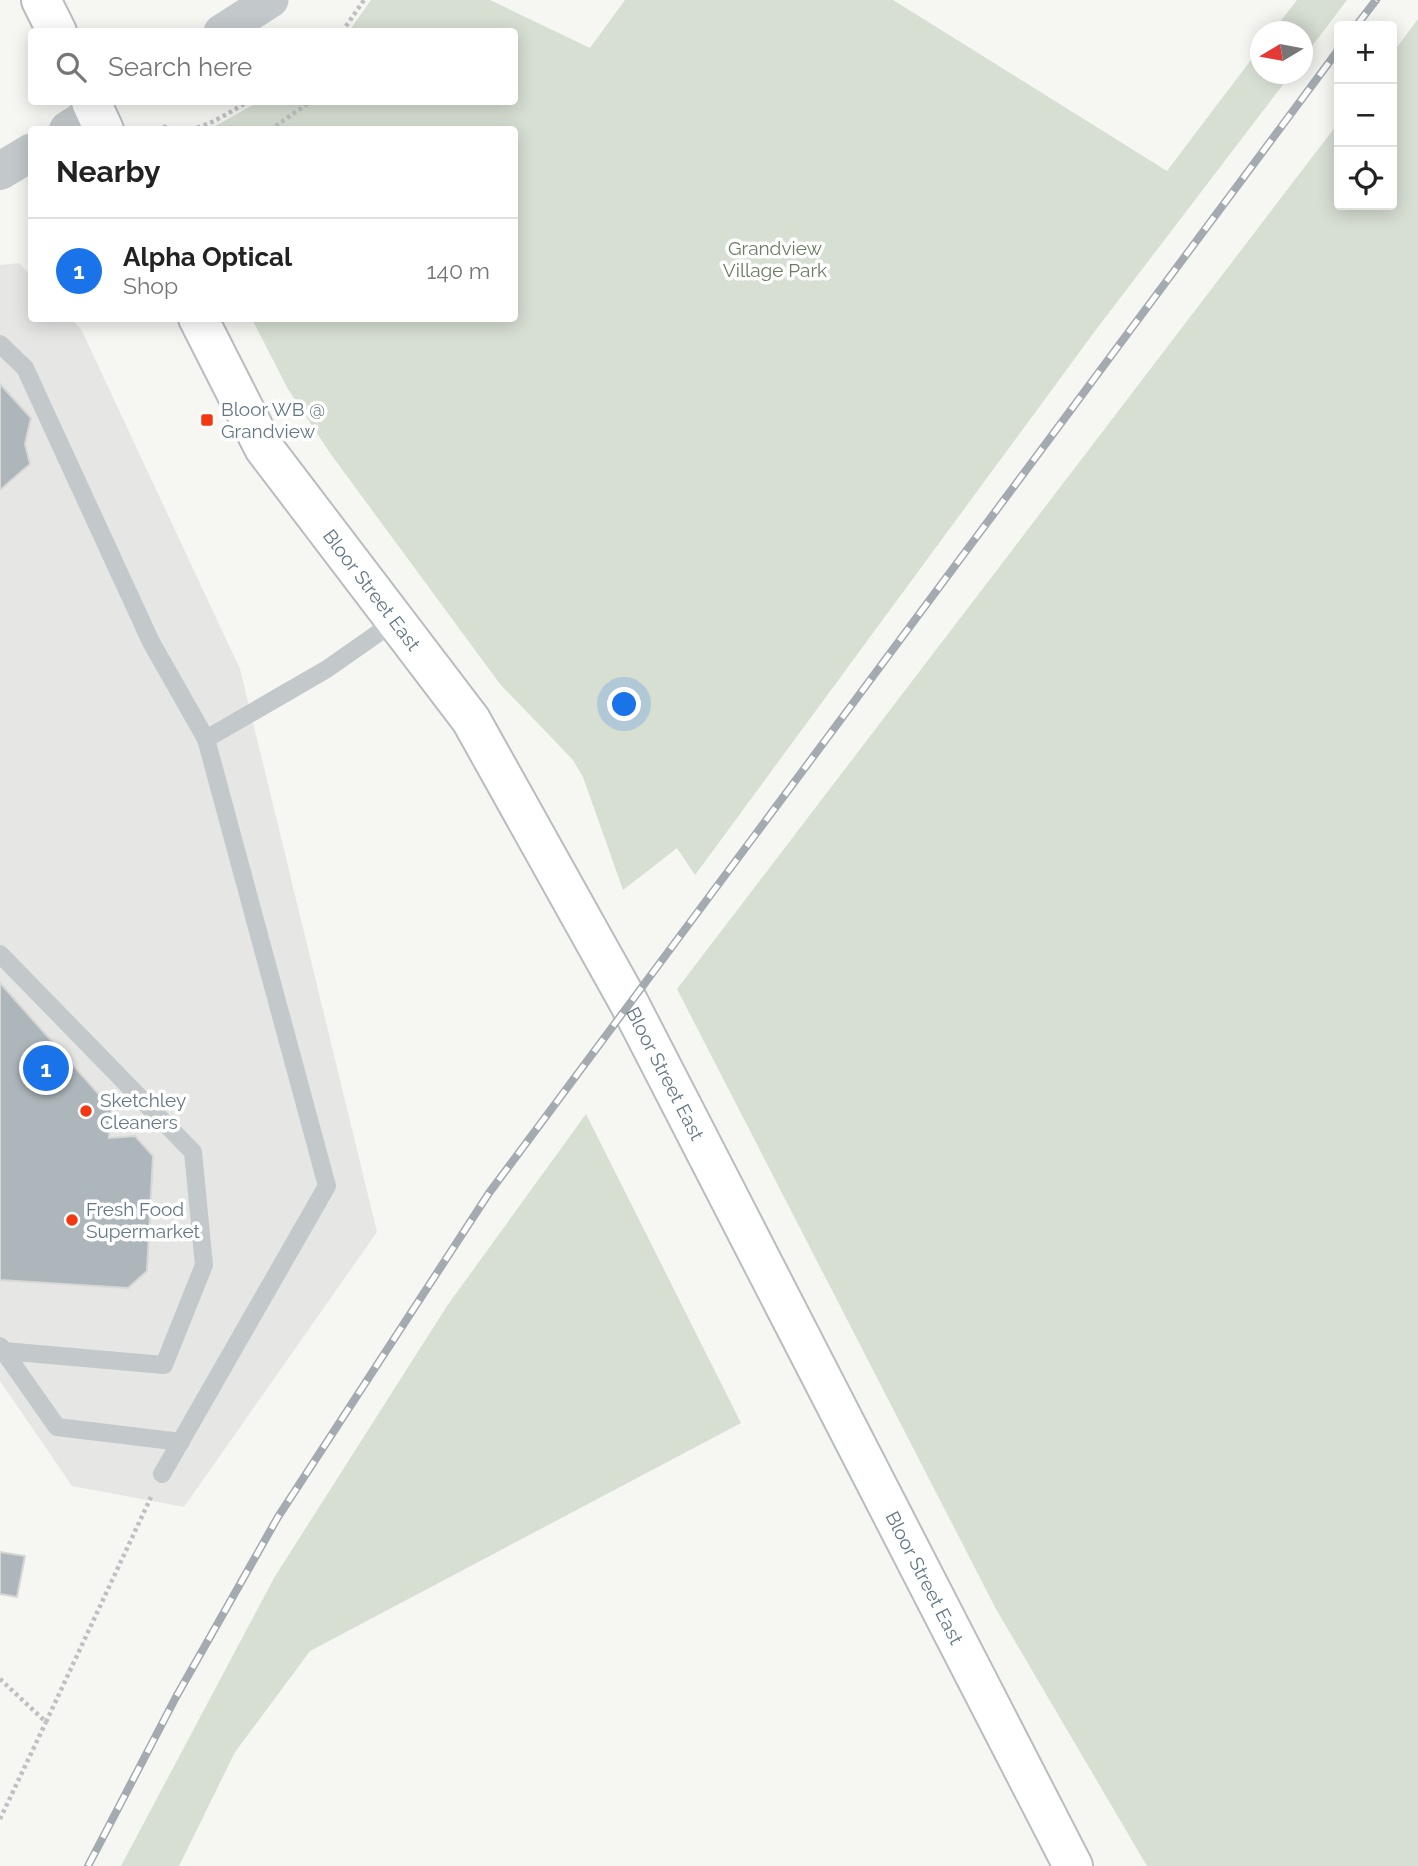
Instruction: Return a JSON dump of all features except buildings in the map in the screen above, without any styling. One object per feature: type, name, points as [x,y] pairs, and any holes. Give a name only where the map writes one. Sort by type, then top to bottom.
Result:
[{"type":"main road","points":[[41,0],[55,28]]},
{"type":"main road","name":"Bloor Street East","points":[[200,322],[264,448],[471,720],[629,1003],[1073,1866]]},
{"type":"street","points":[[227,28],[271,0]]},
{"type":"street","points":[[0,171],[28,154]]},
{"type":"lane","points":[[0,344],[25,368],[151,642],[206,739],[327,1186],[162,1474]]},
{"type":"lane","points":[[206,739],[327,669],[394,622]]},
{"type":"lane","points":[[0,954],[193,1152],[204,1265],[164,1366],[2,1349]]},
{"type":"lane","points":[[2,1349],[57,1427],[181,1442]]},
{"type":"path","points":[[345,28],[364,0]]},
{"type":"path","points":[[197,126],[241,105]]},
{"type":"path","points":[[277,126],[306,105]]},
{"type":"path","points":[[0,1819],[162,1474]]},
{"type":"path","points":[[0,1679],[46,1722]]},
{"type":"shaded area","points":[[19,263],[28,273],[28,322],[74,322],[81,329],[240,669],[377,1232],[184,1507],[72,1486],[0,1381],[0,265]]},
{"type":"green space","name":"Grandview Village Park","points":[[371,0],[490,0],[590,48],[625,0],[893,0],[1167,171],[1250,61],[1250,84],[1283,84],[1095,331],[695,875],[677,848],[623,890],[583,777],[573,760],[500,684],[330,453],[288,389],[254,322],[518,322],[518,126],[215,126],[253,105],[518,105],[518,28],[351,28]]},
{"type":"green space","points":[[1297,0],[1347,0],[1313,45],[1313,21],[1281,21]]},
{"type":"green space","points":[[1418,19],[1418,1866],[1147,1866],[996,1609],[677,989],[1334,129],[1334,210],[1397,210],[1397,47]]},
{"type":"green space","points":[[586,1114],[741,1423],[310,1651],[235,1752],[179,1866],[121,1866],[274,1578],[447,1306]]},
{"type":"railway","points":[[1360,21],[1376,0]]},
{"type":"railway","points":[[88,1866],[176,1697],[278,1517],[489,1193],[1334,56]]},
{"type":"place","name":"Bloor WB @ Grandview","points":[[207,420]]},
{"type":"place","name":"Alpha Optical","points":[[46,1068]]},
{"type":"place","name":"Sketchley Cleaners","points":[[86,1111]]},
{"type":"place","name":"Fresh Food Supermarket","points":[[72,1220]]}]
